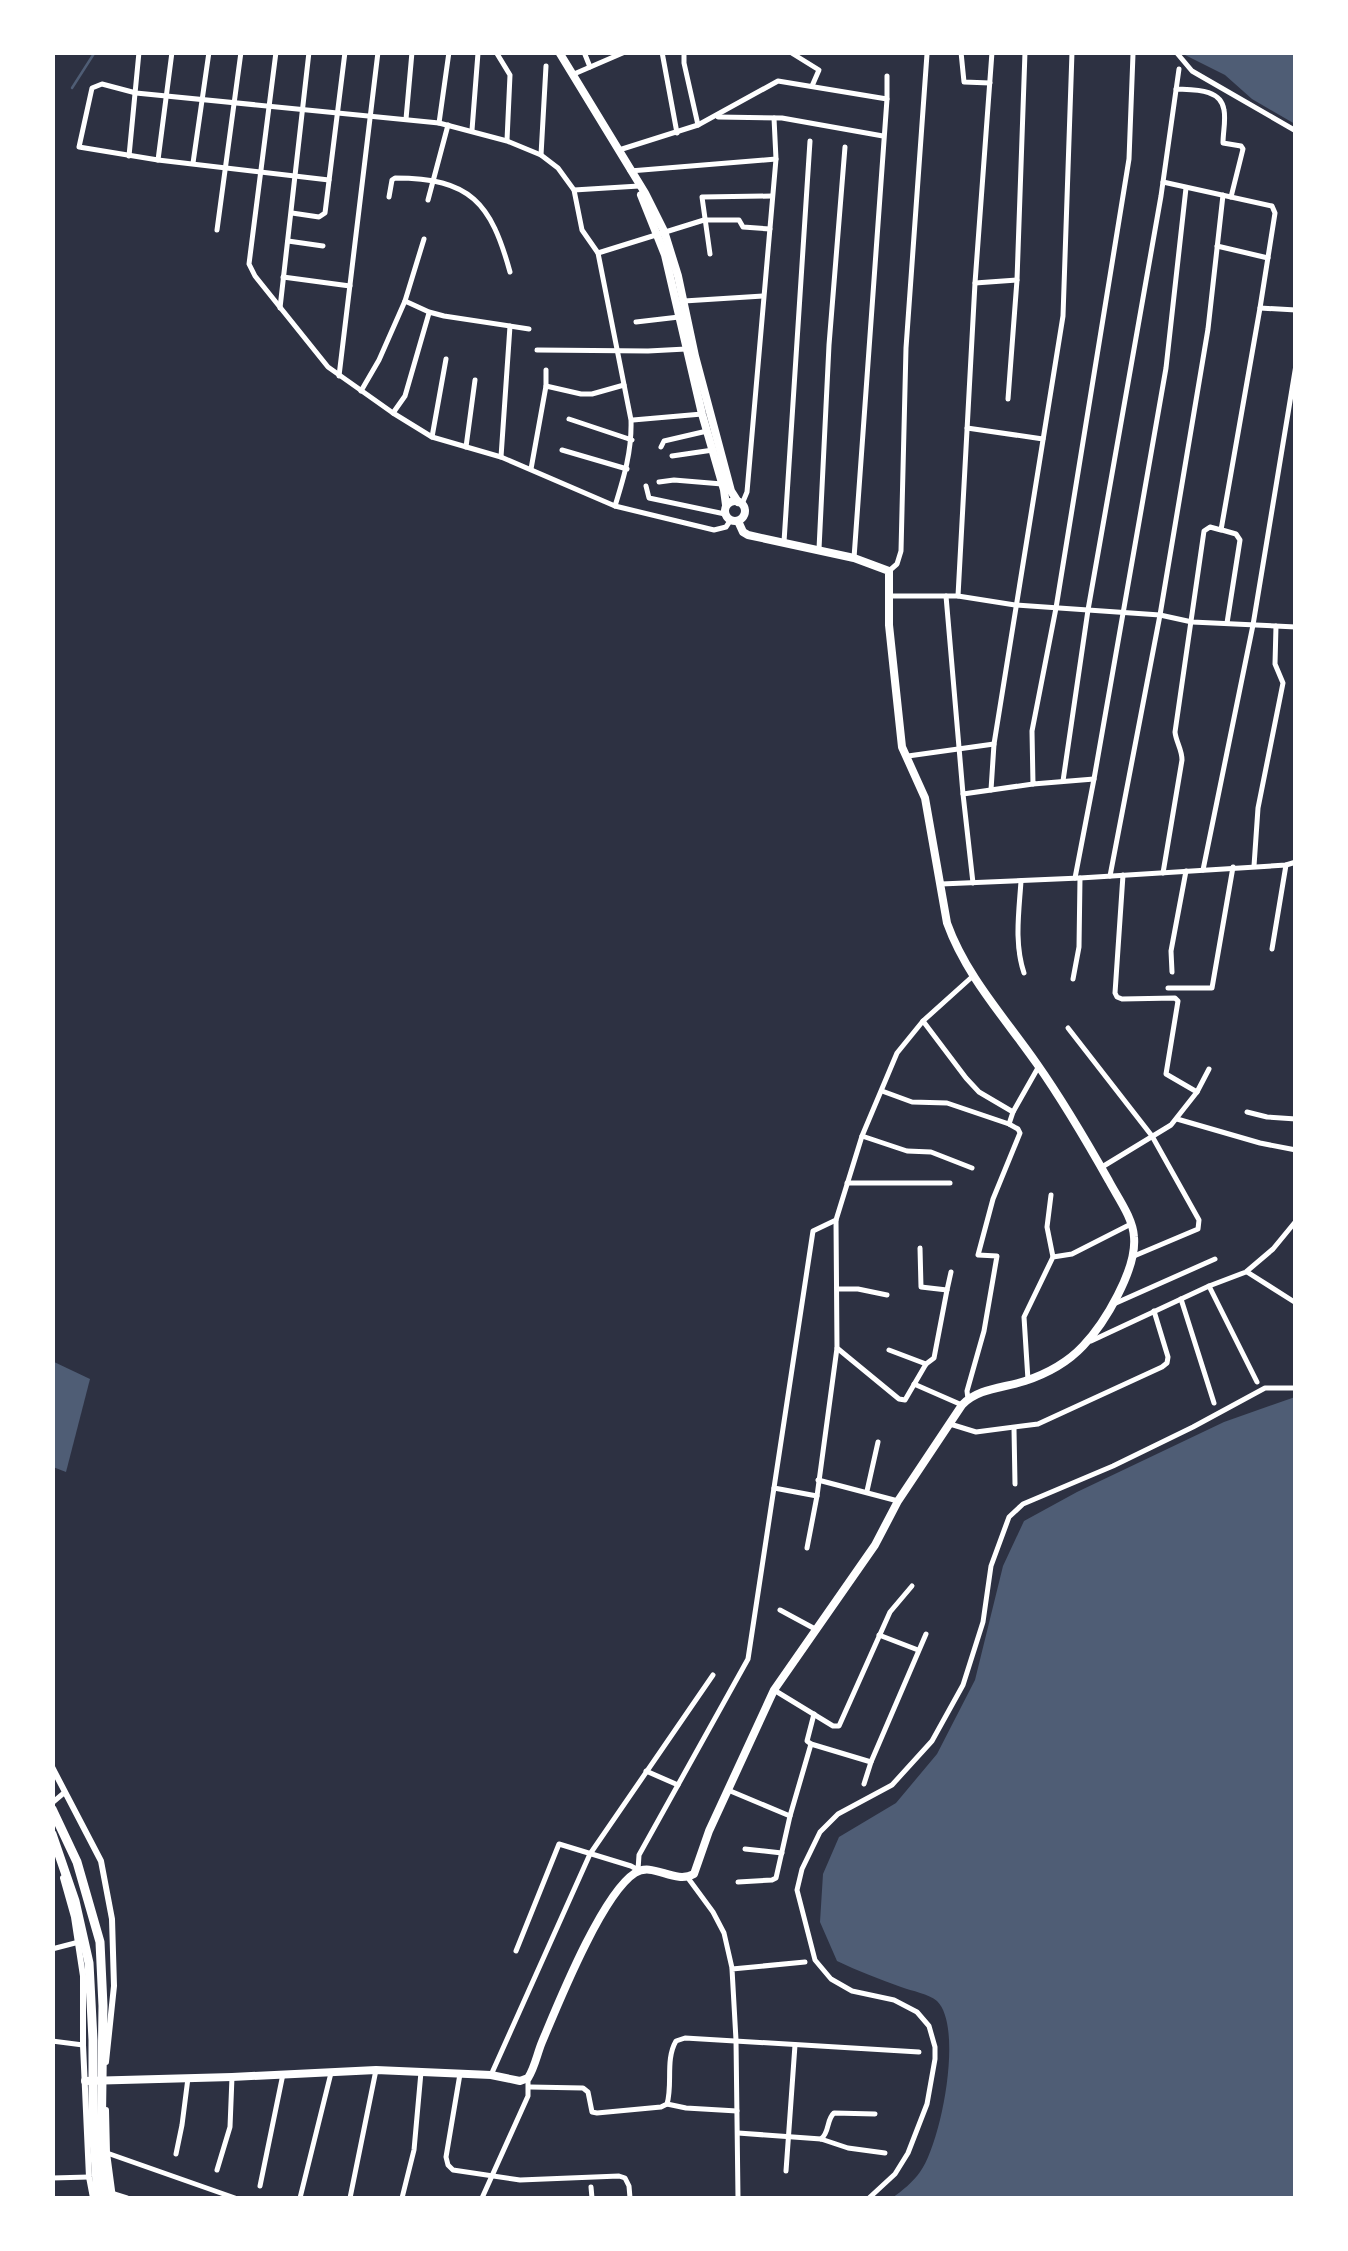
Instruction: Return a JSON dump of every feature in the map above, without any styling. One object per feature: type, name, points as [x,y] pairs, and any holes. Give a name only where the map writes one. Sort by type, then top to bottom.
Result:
[{"type":"highway","points":[[52,1806],[77,1862],[100,1942],[101,2153],[110,2197]]},
{"type":"highway","points":[[52,1834],[76,1902],[89,1963],[96,2198]]},
{"type":"main road","points":[[86,2082],[376,2070],[490,2075],[529,2083],[552,2018],[597,1922],[638,1870],[688,1878],[694,1874],[709,1831],[774,1690],[876,1544],[898,1501],[965,1402],[980,1393],[1046,1372],[1084,1344],[1113,1304],[1132,1257],[1131,1224],[1101,1168],[1039,1066],[973,976],[953,940],[925,798],[902,747],[891,642],[889,571],[854,558],[748,535],[730,515],[707,431],[695,356],[661,233],[620,150],[560,52]]},
{"type":"main road","points":[[680,301],[686,349],[731,492],[745,514],[730,515]]},
{"type":"main road","points":[[730,515],[734,501],[740,503]]},
{"type":"street","points":[[129,156],[138,52]]},
{"type":"street","points":[[158,160],[172,52]]},
{"type":"street","points":[[193,165],[208,52]]},
{"type":"street","points":[[217,230],[241,52]]},
{"type":"street","points":[[276,52],[249,264],[254,276],[328,367],[432,438],[501,457],[614,506],[714,530],[726,526],[730,515],[649,498],[646,486]]},
{"type":"street","points":[[280,308],[309,52]]},
{"type":"street","points":[[291,212],[325,214],[344,52]]},
{"type":"street","points":[[339,376],[378,52]]},
{"type":"street","points":[[406,120],[412,52]]},
{"type":"street","points":[[439,124],[449,52]]},
{"type":"street","points":[[496,52],[510,76],[507,141]]},
{"type":"street","points":[[584,52],[590,67]]},
{"type":"street","points":[[574,74],[625,52]]},
{"type":"street","points":[[662,52],[677,133]]},
{"type":"street","points":[[684,52],[698,125]]},
{"type":"street","points":[[790,52],[819,70],[812,86]]},
{"type":"street","points":[[961,52],[964,82],[990,83]]},
{"type":"street","points":[[958,596],[992,52]]},
{"type":"street","points":[[1008,398],[1017,280],[1024,52]]},
{"type":"street","points":[[991,790],[994,744],[1063,316],[1072,52]]},
{"type":"street","points":[[1176,52],[1192,71],[1296,131]]},
{"type":"street","points":[[472,130],[478,54]]},
{"type":"street","points":[[889,571],[897,564],[901,551],[906,348],[926,54]]},
{"type":"street","points":[[1034,784],[1032,730],[1056,608],[1129,158],[1133,54]]},
{"type":"street","points":[[540,154],[546,66]]},
{"type":"street","points":[[1063,782],[1179,69]]},
{"type":"street","points":[[854,558],[887,76]]},
{"type":"street","points":[[620,150],[698,125],[778,82],[887,98]]},
{"type":"street","points":[[330,180],[79,147],[92,88],[102,84],[136,93],[448,125],[507,141],[540,154],[558,168],[574,190],[582,230],[598,253],[632,420],[627,469],[614,506]]},
{"type":"street","points":[[1176,88],[1203,90],[1222,103],[1224,142],[1243,149],[1231,197]]},
{"type":"street","points":[[714,117],[774,118],[884,136]]},
{"type":"street","points":[[740,503],[747,492],[776,159],[774,118]]},
{"type":"street","points":[[428,200],[448,125]]},
{"type":"street","points":[[784,542],[810,141]]},
{"type":"street","points":[[819,552],[829,345],[845,148]]},
{"type":"street","points":[[630,170],[776,159]]},
{"type":"street","points":[[389,197],[395,178],[460,189],[486,209],[500,237],[510,272]]},
{"type":"street","points":[[1163,182],[1274,209],[1221,530]]},
{"type":"street","points":[[574,190],[639,186]]},
{"type":"street","points":[[1073,980],[1079,937],[1077,878],[1166,368],[1186,188]]},
{"type":"street","points":[[1110,876],[1160,615],[1208,329],[1223,195]]},
{"type":"street","points":[[710,254],[702,197],[772,196]]},
{"type":"street","points":[[598,253],[704,220],[739,220],[743,227],[770,229]]},
{"type":"street","points":[[361,391],[405,301],[424,239]]},
{"type":"street","points":[[288,242],[323,246]]},
{"type":"street","points":[[1217,246],[1268,258]]},
{"type":"street","points":[[283,277],[350,286]]},
{"type":"street","points":[[975,283],[1017,280]]},
{"type":"street","points":[[680,301],[764,296]]},
{"type":"street","points":[[405,301],[429,312],[528,329]]},
{"type":"street","points":[[1260,308],[1296,310]]},
{"type":"street","points":[[393,413],[405,396],[429,312]]},
{"type":"street","points":[[636,322],[680,317]]},
{"type":"street","points":[[501,457],[510,326]]},
{"type":"street","points":[[537,350],[686,349]]},
{"type":"street","points":[[432,438],[446,359]]},
{"type":"street","points":[[1202,870],[1253,626],[1296,366]]},
{"type":"street","points":[[531,469],[546,370]]},
{"type":"street","points":[[466,447],[475,380]]},
{"type":"street","points":[[546,386],[592,394],[624,385]]},
{"type":"street","points":[[632,420],[706,413]]},
{"type":"street","points":[[569,419],[632,440]]},
{"type":"street","points":[[966,428],[1043,439]]},
{"type":"street","points":[[661,446],[664,440],[707,431]]},
{"type":"street","points":[[562,450],[627,469]]},
{"type":"street","points":[[672,456],[713,450]]},
{"type":"street","points":[[658,482],[722,484]]},
{"type":"street","points":[[1164,873],[1182,760],[1175,732],[1204,531],[1210,527],[1236,534],[1240,540],[1227,624]]},
{"type":"street","points":[[889,596],[958,596],[1016,605],[1160,615],[1192,622],[1296,627]]},
{"type":"street","points":[[946,596],[973,882]]},
{"type":"street","points":[[1254,866],[1258,808],[1282,683],[1275,664],[1276,626]]},
{"type":"street","points":[[905,756],[994,744]]},
{"type":"street","points":[[963,794],[1094,779]]},
{"type":"street","points":[[942,884],[1122,876],[1296,862]]},
{"type":"street","points":[[1272,949],[1286,865]]},
{"type":"street","points":[[1168,988],[1212,988],[1233,868]]},
{"type":"street","points":[[1172,972],[1171,951],[1186,871]]},
{"type":"street","points":[[1122,876],[1117,998],[1178,1001],[1166,1074],[1197,1092]]},
{"type":"street","points":[[1021,880],[1017,939],[1024,973]]},
{"type":"street","points":[[807,1548],[837,1348],[836,1220],[862,1136],[897,1052],[923,1021],[973,976]]},
{"type":"street","points":[[923,1021],[979,1092],[1012,1112]]},
{"type":"street","points":[[1068,1028],[1152,1136],[1199,1220],[1198,1229],[1132,1257]]},
{"type":"street","points":[[1009,1124],[1039,1066]]},
{"type":"street","points":[[1101,1168],[1177,1119],[1209,1069]]},
{"type":"street","points":[[882,1091],[912,1102],[948,1104],[1009,1124],[1018,1128],[1020,1137],[993,1199],[978,1255],[997,1256],[984,1331],[965,1402],[914,1384]]},
{"type":"street","points":[[1246,1112],[1296,1119]]},
{"type":"street","points":[[1177,1119],[1296,1150]]},
{"type":"street","points":[[862,1136],[907,1151],[931,1152],[972,1168]]},
{"type":"street","points":[[847,1183],[950,1183]]},
{"type":"street","points":[[1028,1380],[1024,1316],[1053,1257],[1047,1227],[1051,1194]]},
{"type":"street","points":[[516,1951],[558,1844],[638,1870],[639,1855],[748,1659],[813,1231],[836,1220]]},
{"type":"street","points":[[1084,1344],[1246,1272],[1274,1248],[1296,1220]]},
{"type":"street","points":[[1053,1257],[1072,1254],[1131,1224]]},
{"type":"street","points":[[920,1248],[921,1287],[947,1290]]},
{"type":"street","points":[[1113,1304],[1215,1258]]},
{"type":"street","points":[[837,1348],[899,1400],[905,1400],[926,1364],[934,1358],[951,1272]]},
{"type":"street","points":[[1246,1272],[1296,1302]]},
{"type":"street","points":[[1209,1286],[1257,1382]]},
{"type":"street","points":[[837,1289],[887,1295]]},
{"type":"street","points":[[1181,1299],[1214,1403]]},
{"type":"street","points":[[950,1424],[976,1432],[1038,1424],[1167,1364],[1154,1311]]},
{"type":"street","points":[[889,1350],[926,1364]]},
{"type":"street","points":[[868,2198],[895,2174],[908,2153],[927,2104],[934,2047],[928,2026],[917,2012],[894,2000],[852,1991],[831,1978],[815,1960],[797,1890],[802,1869],[820,1832],[838,1814],[892,1785],[932,1741],[963,1684],[982,1622],[991,1566],[1010,1516],[1023,1504],[1113,1466],[1266,1388],[1296,1388]]},
{"type":"street","points":[[1014,1429],[1015,1484]]},
{"type":"street","points":[[866,1491],[878,1442]]},
{"type":"street","points":[[818,1480],[898,1501]]},
{"type":"street","points":[[774,1488],[817,1496]]},
{"type":"street","points":[[774,1690],[839,1726],[890,1612],[912,1586]]},
{"type":"street","points":[[780,1610],[817,1630]]},
{"type":"street","points":[[864,1784],[926,1634]]},
{"type":"street","points":[[879,1635],[919,1650]]},
{"type":"street","points":[[490,2075],[590,1854],[713,1675]]},
{"type":"street","points":[[814,1714],[806,1742],[871,1762]]},
{"type":"street","points":[[738,1882],[776,1878],[811,1744]]},
{"type":"street","points":[[52,1767],[101,1861],[112,1919],[114,1986],[104,2081],[107,2153],[110,2197],[127,2198]]},
{"type":"street","points":[[646,1771],[678,1785]]},
{"type":"street","points":[[727,1790],[790,1816]]},
{"type":"street","points":[[52,1806],[66,1792]]},
{"type":"street","points":[[52,1849],[74,1917],[83,1976],[89,2178],[96,2198]]},
{"type":"street","points":[[744,1849],[782,1853]]},
{"type":"street","points":[[688,1878],[724,1934],[732,1969],[738,2198]]},
{"type":"street","points":[[52,1948],[78,1942]]},
{"type":"street","points":[[732,1969],[804,1962]]},
{"type":"street","points":[[482,2198],[529,2083],[583,2088],[588,2092],[592,2112],[598,2113],[667,2104],[671,2049],[684,2038],[919,2052]]},
{"type":"street","points":[[52,2042],[83,2044]]},
{"type":"street","points":[[786,2171],[794,2045]]},
{"type":"street","points":[[350,2198],[376,2070]]},
{"type":"street","points":[[402,2198],[414,2150],[421,2072]]},
{"type":"street","points":[[300,2198],[330,2073]]},
{"type":"street","points":[[260,2186],[283,2074]]},
{"type":"street","points":[[460,2074],[446,2157],[453,2170],[520,2180],[618,2176],[625,2178],[630,2198]]},
{"type":"street","points":[[176,2154],[188,2078]]},
{"type":"street","points":[[217,2170],[230,2128],[232,2078]]},
{"type":"street","points":[[667,2104],[737,2110]]},
{"type":"street","points":[[820,2139],[834,2113],[875,2114]]},
{"type":"street","points":[[738,2134],[820,2139],[884,2153]]},
{"type":"street","points":[[107,2153],[235,2198]]},
{"type":"street","points":[[52,2178],[89,2178]]},
{"type":"street","points":[[591,2187],[592,2198]]},
{"type":"water","points":[[1181,53],[1295,53],[1295,124],[1252,99],[1225,75]]},
{"type":"water","points":[[52,1361],[90,1379],[66,1472],[53,1467]]},
{"type":"water","points":[[1295,1397],[1295,2198],[892,2198],[920,2172],[928,2158],[942,2112],[949,2035],[945,2015],[934,1999],[837,1961],[820,1922],[823,1874],[839,1837],[896,1803],[937,1754],[975,1680],[1003,1566],[1024,1521],[1224,1422]]},
{"type":"waterway","points":[[72,88],[95,52]]}]
